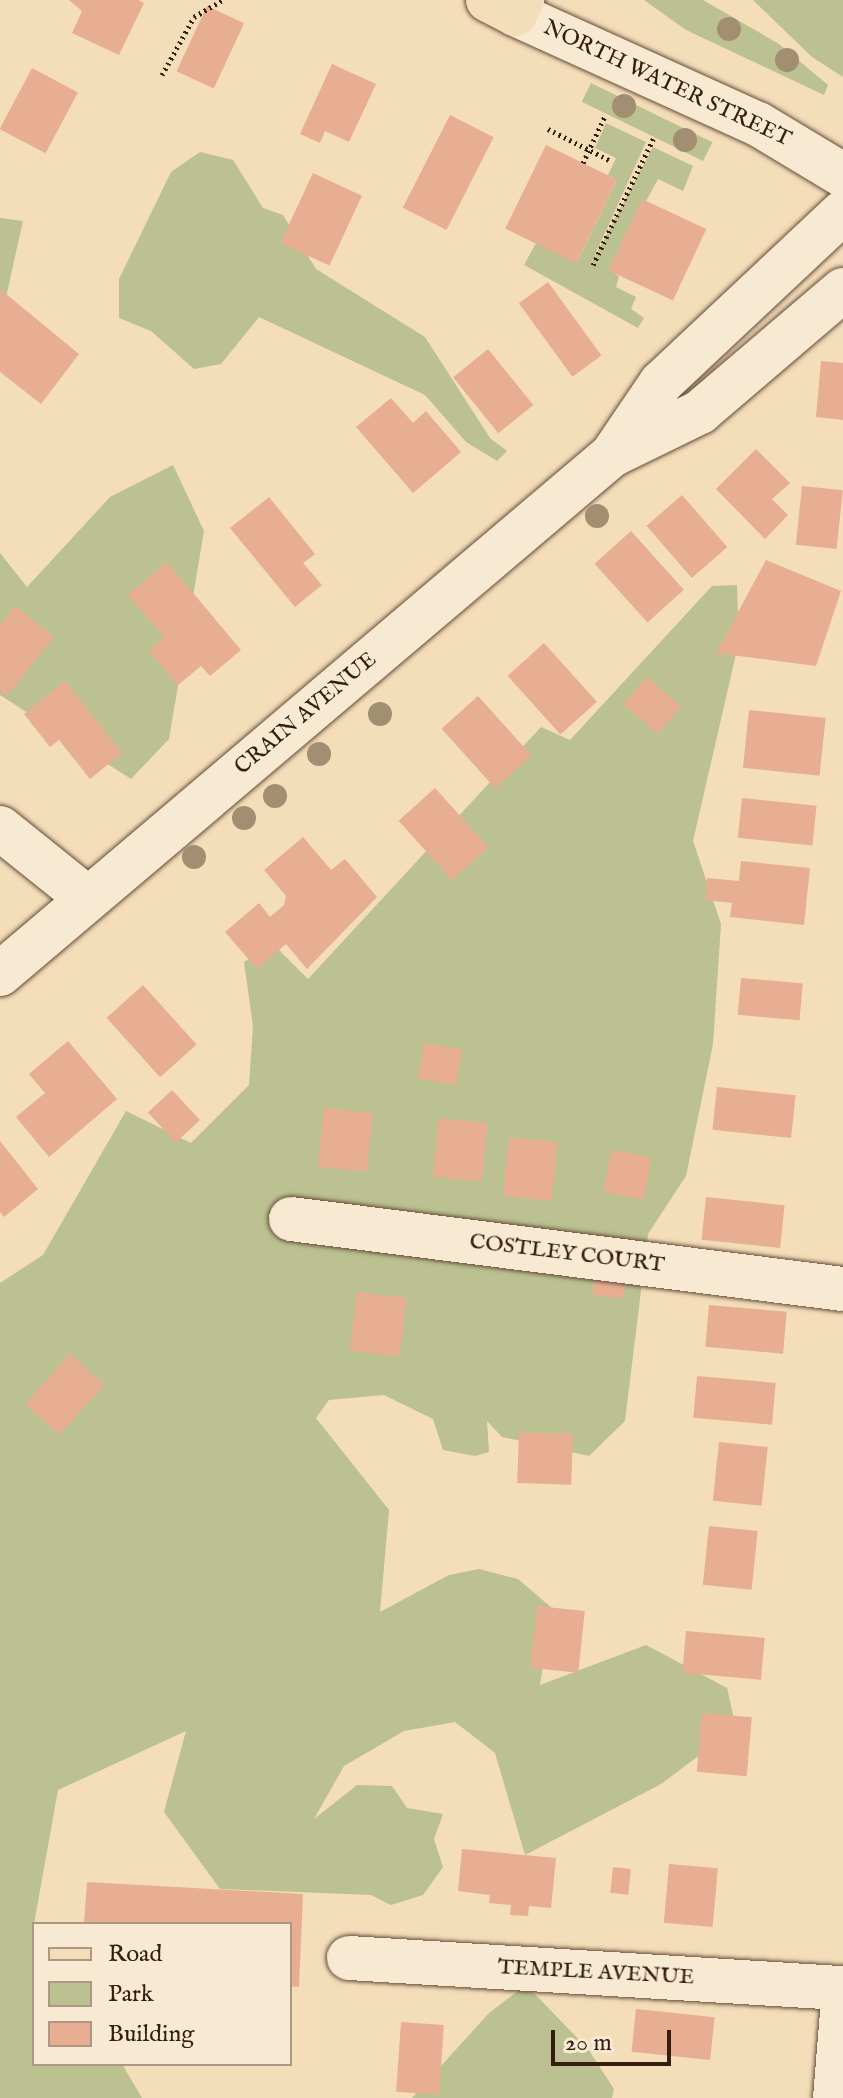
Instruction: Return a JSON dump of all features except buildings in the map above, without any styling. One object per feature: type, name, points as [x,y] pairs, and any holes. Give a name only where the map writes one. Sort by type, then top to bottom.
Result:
[{"type":"street","name":"NORTH WATER STREET","points":[[508,5],[758,124],[843,175]]},
{"type":"street","name":"CRAIN AVENUE","points":[[612,455],[661,383],[843,212]]},
{"type":"street","name":"CRAIN AVENUE","points":[[0,974],[612,455],[700,412],[843,290]]},
{"type":"street","points":[[0,828],[87,898]]},
{"type":"street","name":"COSTLEY COURT","points":[[291,1219],[843,1289]]},
{"type":"street","name":"TEMPLE AVENUE","points":[[349,1958],[843,1988]]},
{"type":"street","points":[[835,2098],[843,2001]]},
{"type":"path","points":[[162,75],[194,17],[222,0]]},
{"type":"path","points":[[583,163],[605,116]]},
{"type":"path","points":[[548,129],[611,161]]},
{"type":"path","points":[[593,265],[653,139]]},
{"type":"green space","points":[[644,0],[703,0],[779,44],[828,85],[824,95],[686,30]]},
{"type":"green space","points":[[753,0],[843,0],[843,77],[812,57]]},
{"type":"green space","points":[[591,83],[712,142],[703,161],[582,102]]},
{"type":"green space","points":[[606,123],[646,142],[590,266],[653,147],[693,166],[683,191],[658,179],[609,270],[619,276],[616,287],[636,297],[631,309],[644,318],[638,328],[524,265],[536,243],[577,262],[617,180],[608,175],[616,158],[595,148]]},
{"type":"green space","points":[[200,152],[233,160],[263,208],[283,215],[316,269],[425,337],[490,438],[507,451],[497,461],[466,442],[425,395],[259,317],[221,364],[194,369],[151,331],[119,318],[119,279],[171,172]]},
{"type":"green space","points":[[0,218],[23,221],[0,324]]},
{"type":"green space","points":[[173,465],[204,531],[169,739],[131,779],[0,695],[0,553],[27,587],[110,497]]},
{"type":"green space","points":[[737,585],[739,641],[693,841],[721,924],[713,1044],[686,1176],[648,1234],[625,1421],[589,1456],[502,1437],[487,1421],[489,1452],[475,1456],[443,1450],[433,1419],[384,1395],[329,1400],[316,1418],[389,1510],[380,1612],[449,1575],[479,1569],[518,1579],[552,1608],[540,1685],[646,1645],[727,1688],[736,1728],[661,1784],[525,1855],[495,1753],[455,1722],[404,1731],[344,1766],[314,1819],[357,1785],[392,1786],[407,1808],[443,1814],[434,1839],[443,1867],[423,1895],[391,1905],[371,1895],[220,1889],[164,1812],[186,1731],[58,1790],[32,1922],[32,2066],[123,2066],[142,2098],[0,2098],[0,1283],[43,1255],[126,1111],[191,1143],[249,1085],[253,1026],[244,962],[273,944],[308,979],[541,727],[570,740],[712,586]]},
{"type":"green space","points":[[526,1985],[588,2049],[614,2089],[612,2098],[412,2098],[489,2013]]}]
